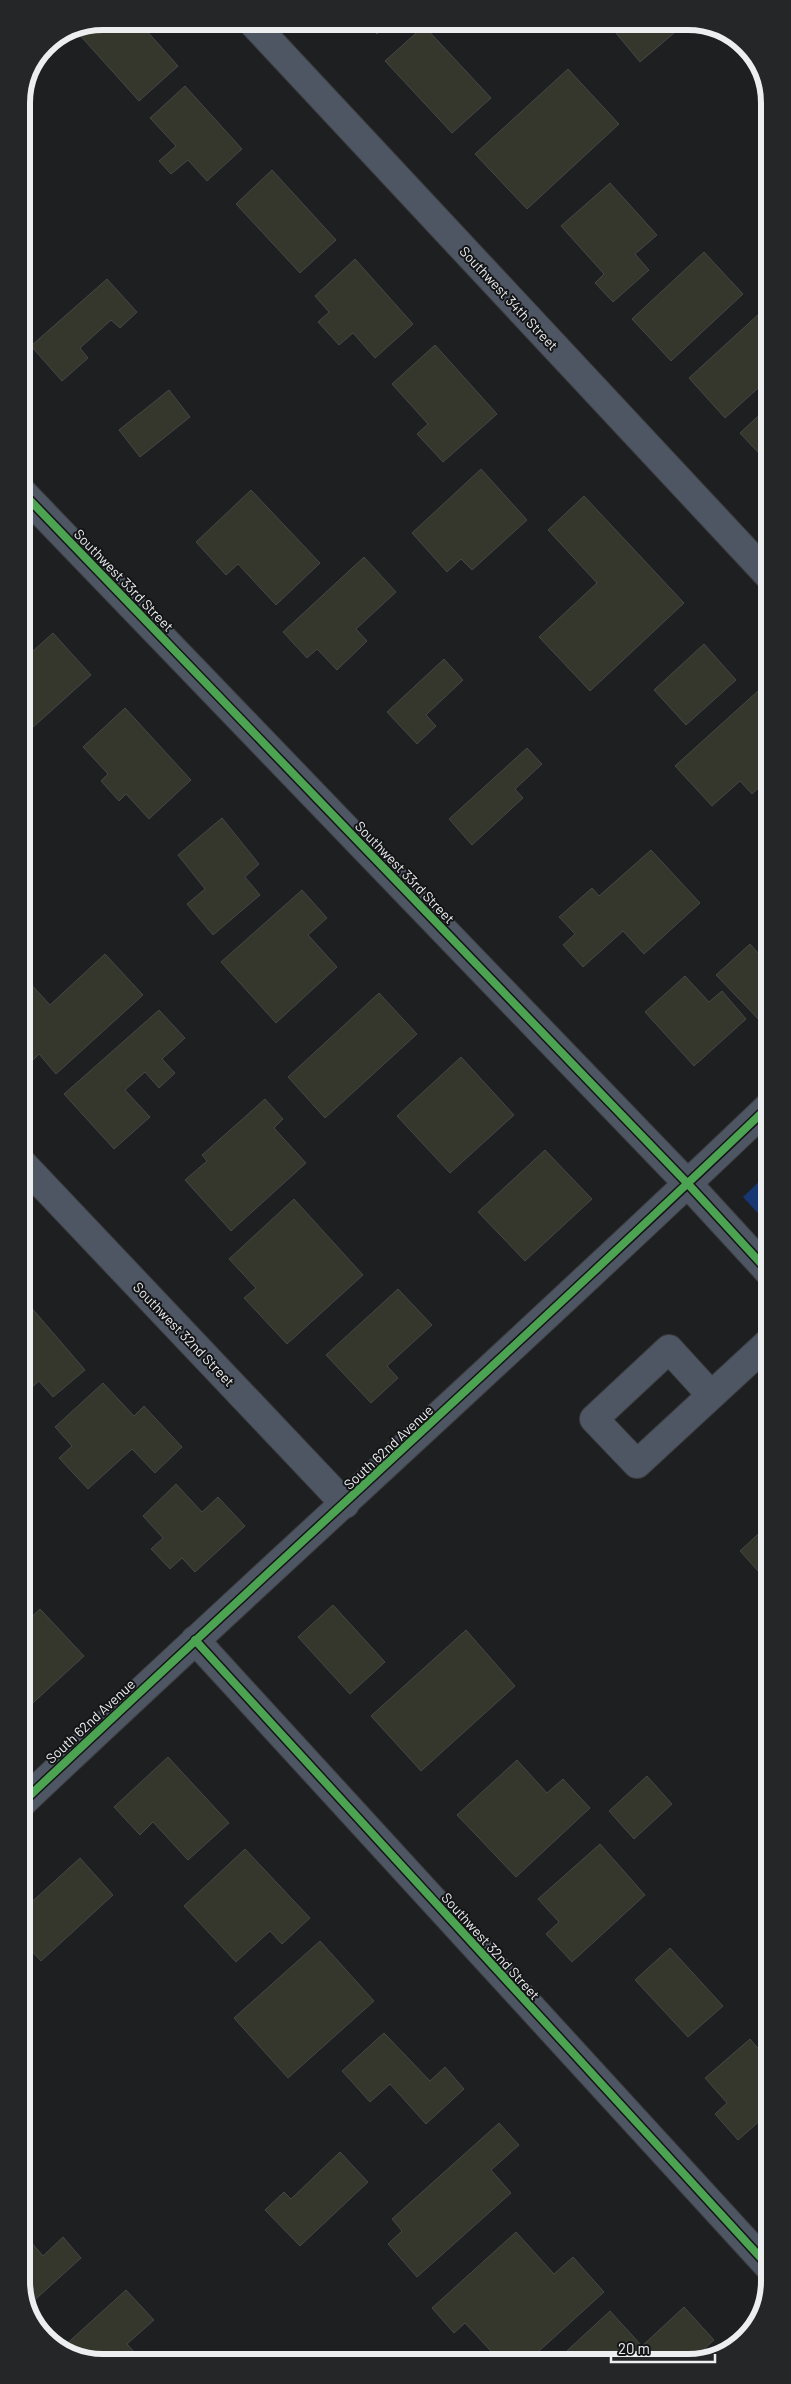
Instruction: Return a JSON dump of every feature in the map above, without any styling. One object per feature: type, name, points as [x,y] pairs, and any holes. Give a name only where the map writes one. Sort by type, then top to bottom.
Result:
[{"type":"street","name":"Southwest 34th Street","points":[[259,30],[761,567]]},
{"type":"street","name":"Southwest 33rd Street","points":[[30,500],[688,1184],[761,1263]]},
{"type":"street","name":"South 62nd Avenue","points":[[30,1795],[194,1640],[345,1504],[761,1114]]},
{"type":"street","name":"Southwest 32nd Street","points":[[30,1171],[345,1504]]},
{"type":"street","points":[[711,1395],[761,1349]]},
{"type":"street","name":"Southwest 32nd Street","points":[[194,1640],[761,2258]]},
{"type":"shaded area","points":[[761,1180],[761,1216],[743,1197]]},
{"type":"building","points":[[103,30],[146,30],[178,66],[139,101],[79,34],[89,31]]},
{"type":"building","points":[[373,30],[381,30],[377,34]]},
{"type":"building","points":[[420,30],[428,30],[491,98],[452,133],[385,61]]},
{"type":"building","points":[[613,30],[677,30],[640,62]]},
{"type":"building","points":[[568,69],[619,124],[527,209],[475,154]]},
{"type":"building","points":[[185,86],[242,149],[207,181],[188,160],[171,174],[159,161],[176,146],[150,118]]},
{"type":"building","points":[[272,170],[336,240],[300,273],[236,204]]},
{"type":"building","points":[[610,183],[657,235],[635,254],[649,270],[613,302],[595,283],[604,274],[561,226]]},
{"type":"building","points":[[704,252],[743,294],[671,361],[632,319]]},
{"type":"building","points":[[355,259],[413,324],[375,358],[353,333],[339,345],[318,322],[329,312],[315,296]]},
{"type":"building","points":[[107,279],[137,312],[120,328],[111,320],[80,348],[88,358],[62,381],[31,346]]},
{"type":"building","points":[[760,313],[761,385],[725,418],[689,378]]},
{"type":"building","points":[[435,345],[497,414],[443,462],[417,434],[428,424],[392,384]]},
{"type":"building","points":[[169,390],[190,417],[140,457],[119,430]]},
{"type":"building","points":[[761,414],[761,456],[740,433]]},
{"type":"building","points":[[481,469],[527,520],[472,570],[461,559],[447,572],[412,533]]},
{"type":"building","points":[[251,490],[320,563],[276,605],[238,564],[226,575],[196,542]]},
{"type":"building","points":[[584,496],[684,603],[590,691],[539,637],[597,583],[548,530]]},
{"type":"building","points":[[364,557],[396,592],[356,629],[367,641],[337,670],[317,649],[307,658],[283,632]]},
{"type":"building","points":[[53,633],[91,675],[30,730],[30,654]]},
{"type":"building","points":[[704,644],[736,680],[686,725],[654,690]]},
{"type":"building","points":[[444,659],[463,680],[426,715],[436,726],[417,744],[387,712]]},
{"type":"building","points":[[758,691],[761,694],[761,786],[752,794],[740,781],[712,806],[675,766]]},
{"type":"building","points":[[125,708],[191,780],[149,819],[126,794],[119,801],[101,781],[108,774],[83,747]]},
{"type":"building","points":[[527,748],[542,764],[515,789],[523,798],[472,845],[449,819]]},
{"type":"building","points":[[222,818],[259,864],[245,877],[260,895],[213,935],[187,904],[205,889],[178,855]]},
{"type":"building","points":[[651,850],[700,903],[644,954],[623,931],[583,967],[563,945],[575,934],[559,917],[592,888],[599,896]]},
{"type":"building","points":[[302,890],[327,918],[308,935],[337,967],[276,1023],[221,962]]},
{"type":"building","points":[[750,944],[761,956],[761,1022],[716,975]]},
{"type":"building","points":[[105,954],[143,995],[56,1074],[39,1054],[30,1063],[30,983],[50,1005]]},
{"type":"building","points":[[685,976],[709,1002],[722,991],[746,1019],[694,1066],[645,1012]]},
{"type":"building","points":[[379,993],[417,1034],[325,1118],[288,1077]]},
{"type":"building","points":[[159,1010],[185,1038],[162,1059],[175,1073],[159,1088],[145,1072],[125,1090],[150,1117],[114,1149],[64,1094]]},
{"type":"building","points":[[461,1057],[514,1115],[450,1173],[397,1116]]},
{"type":"building","points":[[265,1099],[283,1119],[274,1128],[306,1163],[231,1231],[185,1180],[207,1161],[202,1155]]},
{"type":"building","points":[[545,1150],[592,1199],[525,1261],[478,1212]]},
{"type":"building","points":[[294,1199],[363,1275],[287,1344],[244,1298],[256,1288],[229,1259]]},
{"type":"building","points":[[398,1289],[432,1325],[387,1366],[398,1378],[371,1403],[326,1355]]},
{"type":"building","points":[[30,1306],[85,1370],[53,1397],[39,1381],[30,1389]]},
{"type":"building","points":[[103,1383],[134,1416],[144,1406],[182,1447],[155,1473],[132,1449],[88,1489],[59,1458],[72,1446],[55,1427]]},
{"type":"building","points":[[176,1484],[202,1512],[218,1497],[245,1526],[195,1572],[182,1558],[170,1569],[151,1549],[163,1538],[143,1516]]},
{"type":"building","points":[[761,1531],[761,1574],[740,1551]]},
{"type":"building","points":[[333,1605],[385,1662],[350,1694],[298,1637]]},
{"type":"building","points":[[40,1609],[84,1656],[30,1706],[30,1618]]},
{"type":"building","points":[[466,1630],[515,1686],[421,1771],[371,1716]]},
{"type":"building","points":[[168,1757],[229,1823],[188,1860],[153,1822],[140,1835],[114,1807]]},
{"type":"building","points":[[517,1760],[547,1793],[563,1779],[590,1808],[516,1877],[457,1815]]},
{"type":"building","points":[[647,1776],[672,1804],[634,1839],[609,1811]]},
{"type":"building","points":[[600,1844],[645,1895],[572,1962],[546,1934],[559,1922],[538,1899]]},
{"type":"building","points":[[245,1849],[310,1918],[282,1944],[270,1931],[236,1962],[184,1906]]},
{"type":"building","points":[[80,1858],[113,1895],[41,1961],[30,1949],[30,1904]]},
{"type":"building","points":[[320,1941],[374,2001],[288,2078],[234,2018]]},
{"type":"building","points":[[670,1948],[723,2006],[688,2037],[635,1980]]},
{"type":"building","points":[[384,2033],[430,2081],[445,2067],[464,2089],[426,2124],[390,2084],[370,2102],[342,2071]]},
{"type":"building","points":[[750,2039],[761,2052],[761,2120],[738,2140],[715,2114],[727,2103],[705,2078]]},
{"type":"building","points":[[499,2123],[519,2145],[491,2170],[511,2193],[417,2277],[388,2244],[402,2231],[392,2219]]},
{"type":"building","points":[[340,2152],[368,2182],[300,2246],[265,2210],[284,2192],[291,2199]]},
{"type":"building","points":[[516,2232],[554,2274],[573,2257],[604,2292],[536,2354],[494,2354],[465,2323],[454,2333],[432,2308]]},
{"type":"building","points":[[63,2237],[81,2258],[33,2302],[30,2281],[30,2241],[43,2256]]},
{"type":"building","points":[[126,2290],[154,2320],[127,2344],[136,2354],[89,2353],[67,2344]]},
{"type":"building","points":[[684,2307],[714,2340],[700,2353],[688,2354],[564,2354],[610,2311],[642,2346]]},
{"type":"cycle path","points":[[30,500],[688,1184],[761,1263]]},
{"type":"cycle path","points":[[30,1795],[583,1282],[761,1114]]},
{"type":"cycle path","points":[[195,1640],[761,2258]]}]
